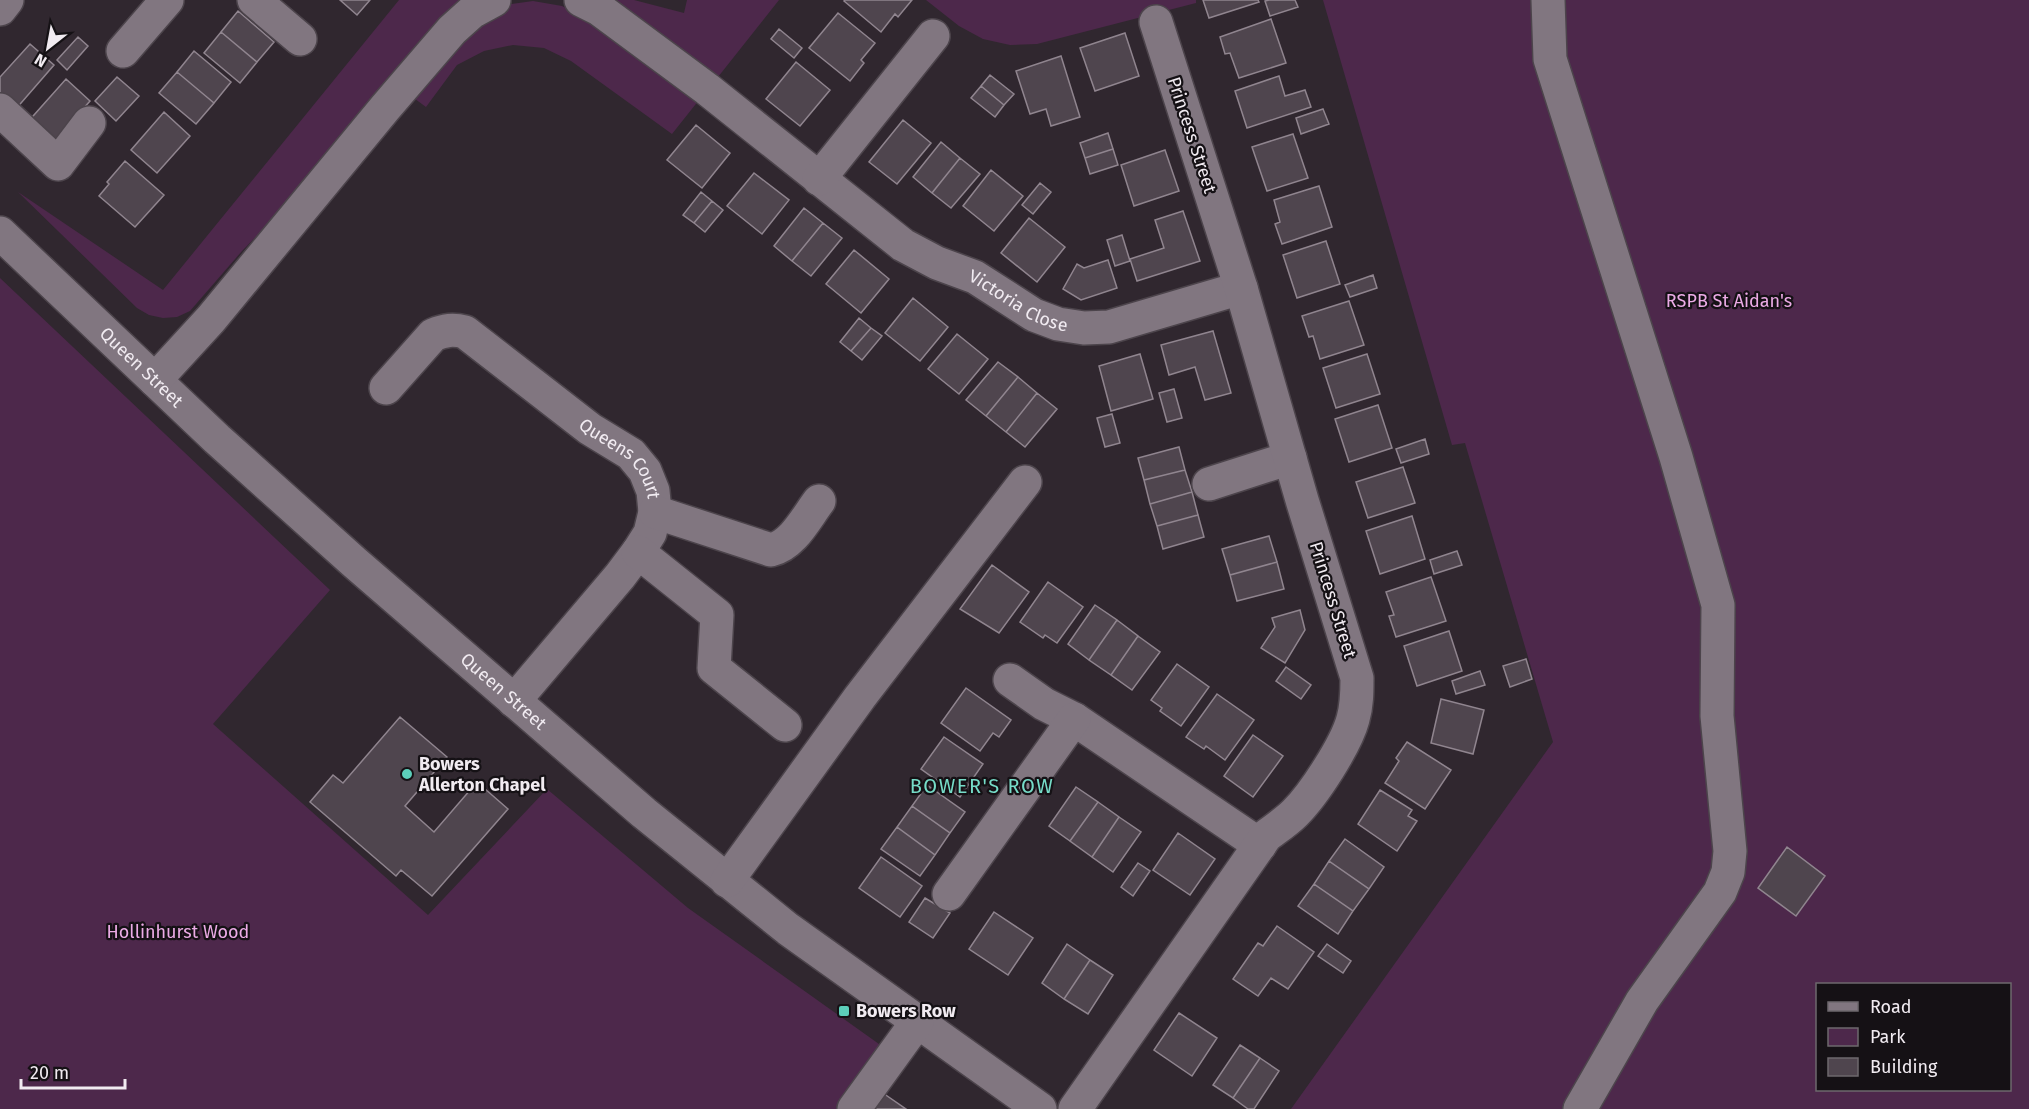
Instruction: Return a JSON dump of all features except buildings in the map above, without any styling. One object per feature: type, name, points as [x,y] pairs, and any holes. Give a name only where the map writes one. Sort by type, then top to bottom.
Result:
[{"type":"street","points":[[0,9],[7,0]]},
{"type":"street","points":[[123,51],[167,0]]},
{"type":"street","points":[[254,0],[300,39]]},
{"type":"street","points":[[155,380],[211,319],[452,30],[472,12],[494,0]]},
{"type":"street","name":"Victoria Close","points":[[581,0],[599,9],[707,89],[903,245],[937,263],[975,277],[1034,315],[1058,324],[1083,328],[1109,327],[1241,288]]},
{"type":"street","points":[[1548,0],[1550,59],[1676,457],[1718,604],[1718,716],[1730,851],[1728,872],[1709,926],[1642,1000],[1580,1109]]},
{"type":"street","name":"Princess Street","points":[[1075,1109],[1266,836],[1295,813],[1320,779],[1344,742],[1353,722],[1357,700],[1357,678],[1241,288],[1156,22]]},
{"type":"street","points":[[819,178],[933,36]]},
{"type":"street","points":[[0,110],[58,164],[89,123]]},
{"type":"street","name":"Queen Street","points":[[0,233],[217,439],[354,562],[727,881],[788,929],[917,1023],[1040,1109]]},
{"type":"street","name":"Queens Court","points":[[386,388],[433,335],[443,330],[454,329],[465,332],[590,429],[631,454],[645,471],[653,491],[655,512],[650,533],[620,576],[514,701]]},
{"type":"street","points":[[1209,484],[1290,458]]},
{"type":"street","points":[[727,881],[860,697],[1025,482]]},
{"type":"street","points":[[655,512],[771,550],[791,539],[819,501]]},
{"type":"street","points":[[638,552],[717,615],[714,668],[785,725]]},
{"type":"street","points":[[1010,680],[1044,704],[1074,719],[1260,845]]},
{"type":"street","points":[[949,894],[1074,719]]},
{"type":"street","points":[[854,1109],[917,1023]]},
{"type":"green space","points":[[399,0],[460,0],[316,176],[242,251],[190,311],[177,317],[163,318],[149,315],[137,308],[18,192],[163,290]]},
{"type":"green space","points":[[613,0],[634,0],[684,13],[687,0],[779,0],[718,77]]},
{"type":"green space","points":[[926,0],[1196,0],[1196,3],[1037,44],[1010,45],[983,39],[959,26]]},
{"type":"green space","name":"RSPB St Aidan's","points":[[1323,0],[2029,0],[2029,1109],[1291,1109],[1553,742],[1465,443],[1452,445]]},
{"type":"green space","points":[[533,1],[562,6],[588,19],[699,100],[672,134],[571,61],[544,48],[513,45],[484,51],[457,65],[426,107],[411,96],[456,37],[504,5]]},
{"type":"green space","name":"Hollinhurst Wood","points":[[0,278],[330,590],[213,724],[428,915],[547,789],[688,908],[886,1049],[846,1109],[0,1109]]},
{"type":"place","name":"Bowers Allerton Chapel","points":[[407,774]]},
{"type":"place","name":"Bowers Row","points":[[844,1011]]},
{"type":"district","name":"BOWER'S ROW","points":[[982,786]]}]
